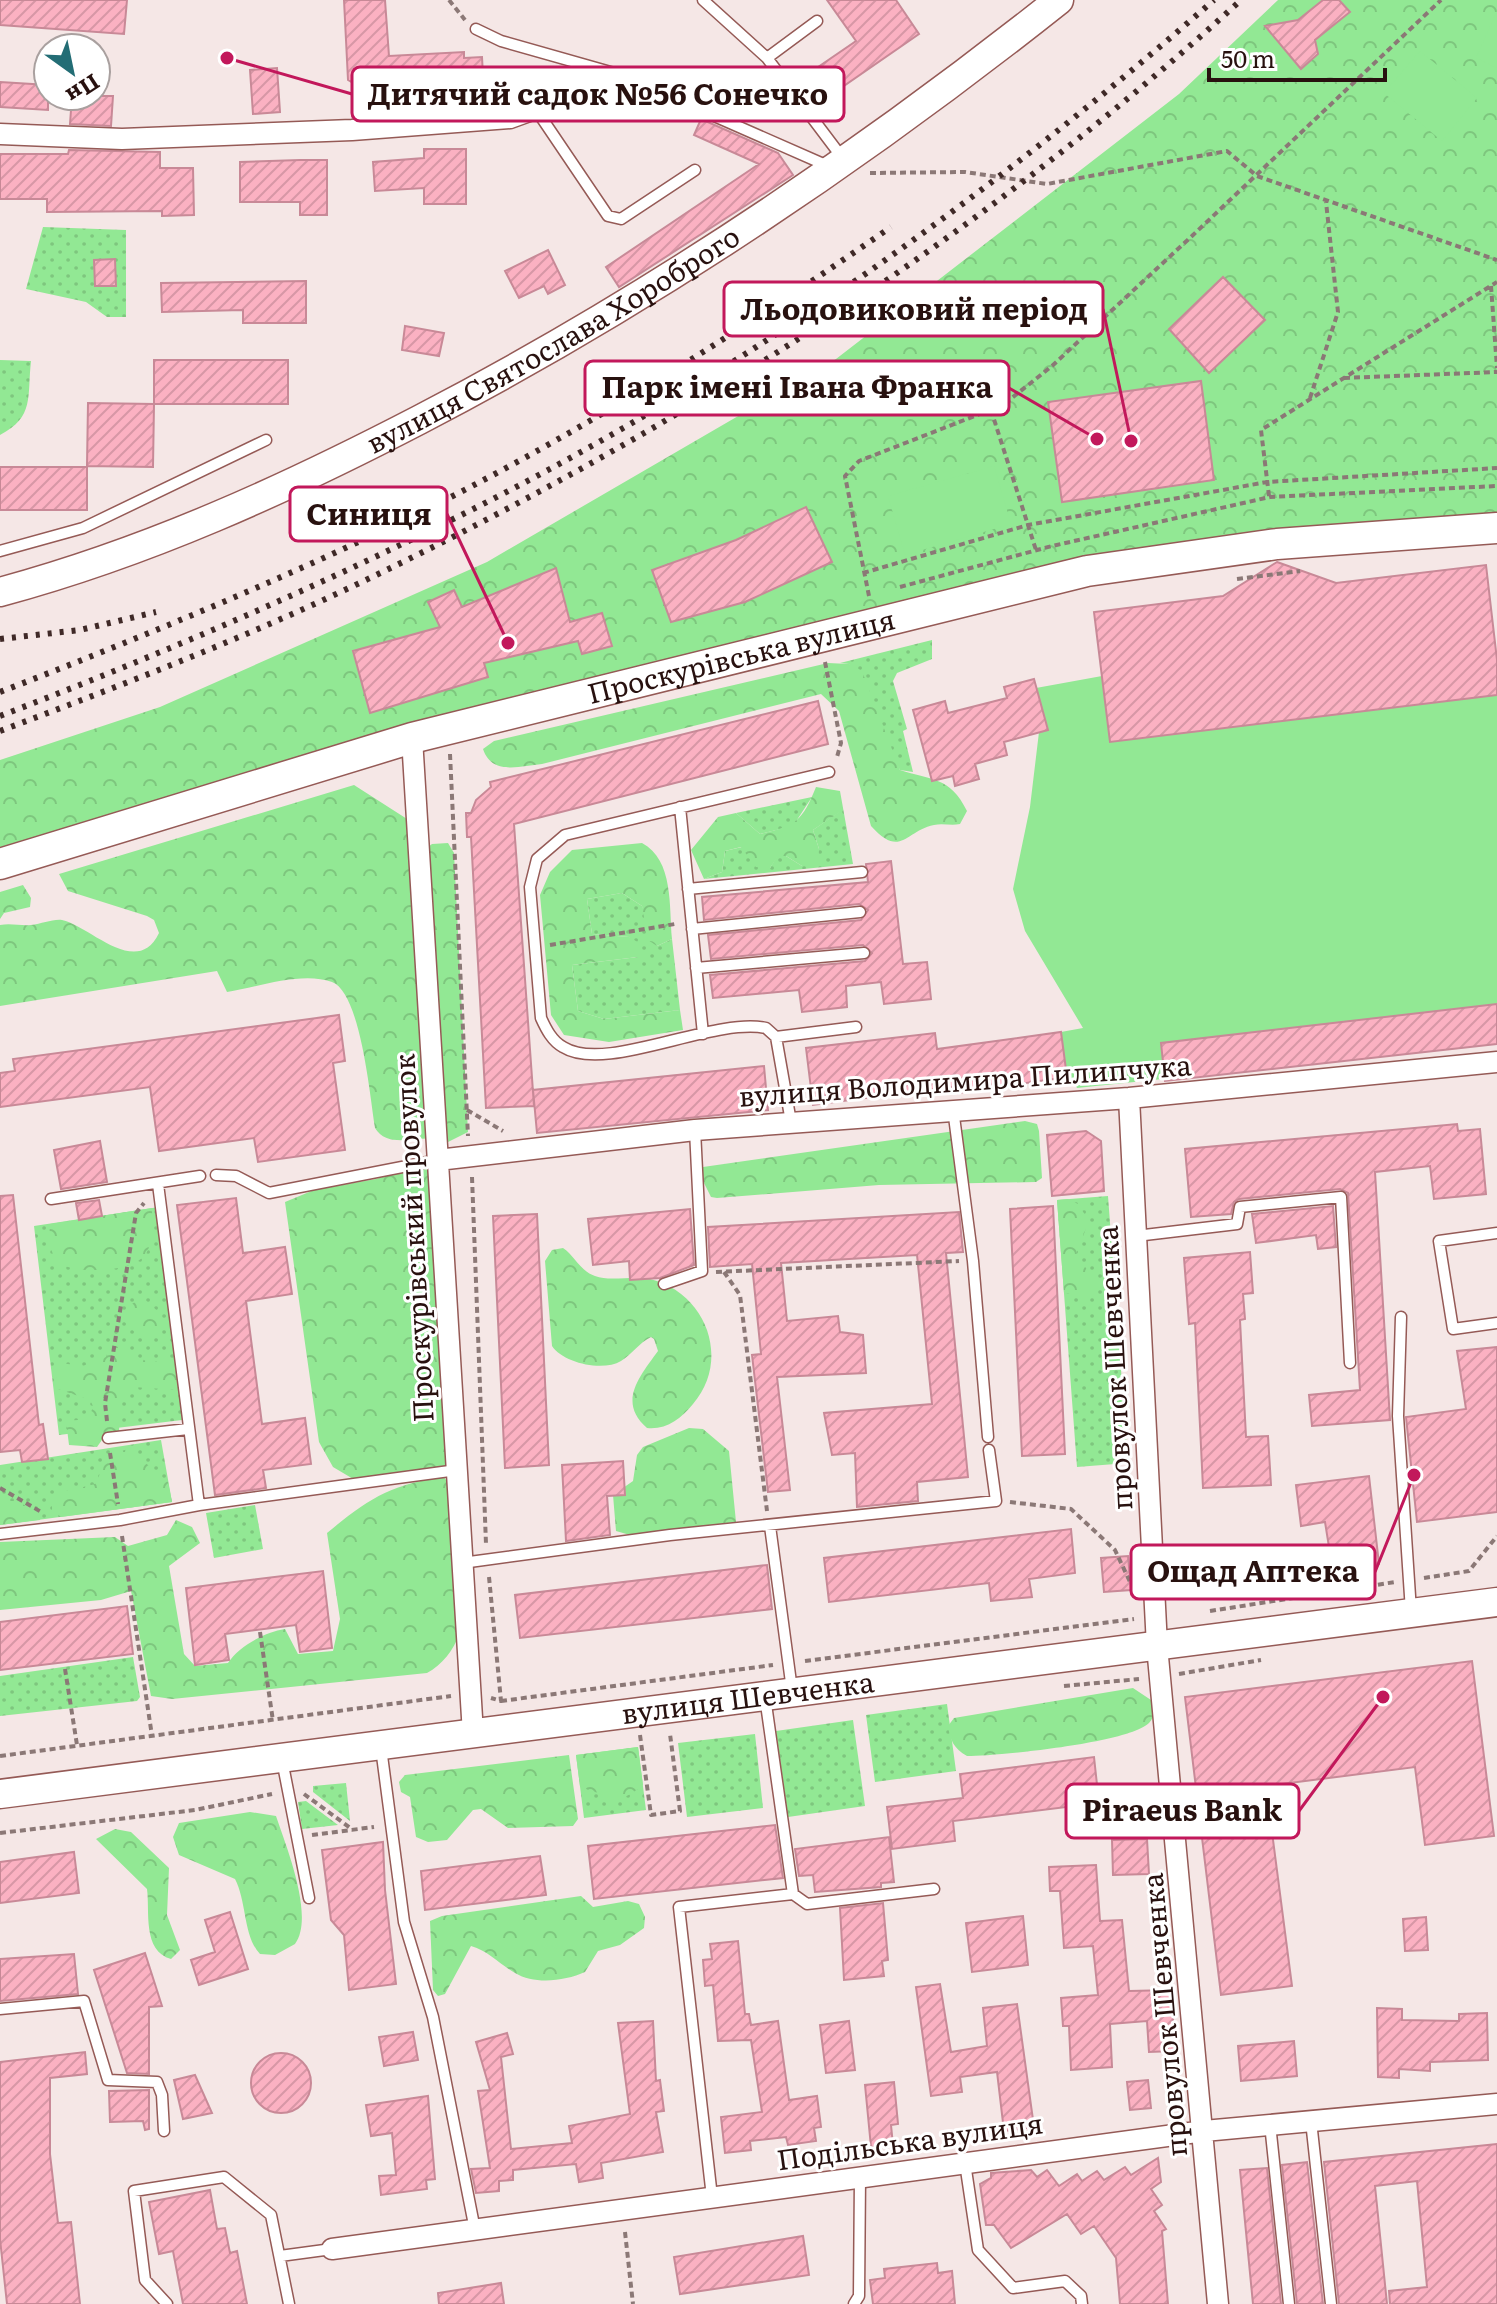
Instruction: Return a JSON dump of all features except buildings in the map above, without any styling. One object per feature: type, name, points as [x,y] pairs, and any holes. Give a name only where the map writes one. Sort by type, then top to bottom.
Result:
[{"type":"main road","name":"вулиця Святослава Хороброго","points":[[0,592],[142,548],[295,484],[547,352],[849,167],[1059,0]]},
{"type":"main road","name":"Проскурівська вулиця","points":[[0,864],[412,738],[1087,571],[1277,544],[1497,528]]},
{"type":"main road","name":"вулиця Шевченка","points":[[0,1794],[1497,1602]]},
{"type":"street","points":[[0,134],[122,139],[352,130],[510,118],[537,111],[601,85]]},
{"type":"street","name":"Проскурівський провулок","points":[[412,738],[473,1734]]},
{"type":"street","name":"вулиця Володимира Пилипчука","points":[[438,1160],[695,1130],[1129,1098],[1497,1062]]},
{"type":"street","name":"провулок Шевченка","points":[[1129,1098],[1157,1646],[1218,2304]]},
{"type":"street","name":"Подільська вулиця","points":[[332,2249],[1204,2131],[1497,2104]]},
{"type":"lane","points":[[703,0],[767,58],[849,167]]},
{"type":"lane","points":[[767,58],[817,21]]},
{"type":"lane","points":[[476,29],[501,41],[621,75],[849,167]]},
{"type":"lane","points":[[601,85],[621,75]]},
{"type":"lane","points":[[537,111],[608,216],[621,219],[695,170]]},
{"type":"lane","points":[[0,551],[83,528],[266,440]]},
{"type":"lane","points":[[829,772],[565,835],[549,846],[537,859],[530,887],[541,1018],[549,1035],[562,1047],[593,1056],[758,1026],[776,1037],[856,1027]]},
{"type":"lane","points":[[680,807],[703,1034]]},
{"type":"lane","points":[[688,889],[862,872]]},
{"type":"lane","points":[[692,925],[860,912]]},
{"type":"lane","points":[[696,968],[864,953]]},
{"type":"lane","points":[[776,1037],[791,1122]]},
{"type":"lane","points":[[953,1109],[973,1261],[988,1437]]},
{"type":"lane","points":[[664,1284],[702,1271],[695,1130]]},
{"type":"lane","points":[[216,1175],[236,1176],[269,1193],[438,1160]]},
{"type":"lane","points":[[51,1199],[200,1176]]},
{"type":"lane","points":[[158,1184],[199,1505]]},
{"type":"lane","points":[[1136,1236],[1237,1224],[1240,1207],[1341,1197],[1350,1363]]},
{"type":"lane","points":[[1497,1233],[1439,1241],[1453,1329],[1497,1323]]},
{"type":"lane","points":[[1401,1317],[1398,1416],[1411,1613]]},
{"type":"lane","points":[[108,1438],[188,1429]]},
{"type":"lane","points":[[462,1563],[996,1501],[989,1450]]},
{"type":"lane","points":[[0,1534],[120,1520],[199,1505],[457,1470]]},
{"type":"lane","points":[[770,1526],[789,1663],[779,1694],[793,1894]]},
{"type":"lane","points":[[381,1746],[388,1825],[404,1922],[433,2017],[475,2230]]},
{"type":"lane","points":[[282,1758],[309,1898]]},
{"type":"lane","points":[[712,2197],[679,1907],[793,1894],[807,1904],[934,1889]]},
{"type":"lane","points":[[0,2009],[84,2001],[108,2080],[157,2082],[162,2095],[164,2131]]},
{"type":"lane","points":[[1311,2121],[1331,2304]]},
{"type":"lane","points":[[1270,2124],[1289,2304]]},
{"type":"lane","points":[[965,2163],[978,2250],[1013,2288],[1065,2281],[1081,2296],[1082,2304]]},
{"type":"lane","points":[[167,2304],[145,2280],[134,2191],[224,2177],[271,2215],[289,2304]]},
{"type":"lane","points":[[854,2304],[859,2296],[860,2177]]},
{"type":"lane","points":[[280,2256],[332,2249]]},
{"type":"path","points":[[449,0],[476,29]]},
{"type":"path","points":[[869,596],[845,476],[859,461],[1003,405],[1052,366],[1441,0]]},
{"type":"path","points":[[849,167],[965,172],[1047,184],[1227,151],[1257,176],[1497,260]]},
{"type":"path","points":[[1310,399],[1338,312],[1326,202]]},
{"type":"path","points":[[1270,497],[1261,430],[1497,282]]},
{"type":"path","points":[[1343,378],[1497,370],[1491,286]]},
{"type":"path","points":[[991,410],[1036,550]]},
{"type":"path","points":[[863,573],[1028,525],[1267,482],[1497,468]]},
{"type":"path","points":[[1223,580],[1306,571]]},
{"type":"path","points":[[810,665],[835,659]]},
{"type":"path","points":[[825,662],[841,743],[829,772]]},
{"type":"path","points":[[450,748],[487,1560],[501,1701]]},
{"type":"path","points":[[535,947],[692,925]]},
{"type":"path","points":[[467,1110],[514,1137]]},
{"type":"path","points":[[152,1736],[105,1403],[136,1213],[158,1184]]},
{"type":"path","points":[[702,1271],[973,1261]]},
{"type":"path","points":[[724,1272],[740,1295],[763,1497],[770,1526]]},
{"type":"path","points":[[0,1488],[66,1527]]},
{"type":"path","points":[[996,1501],[1071,1509],[1115,1550],[1133,1587]]},
{"type":"path","points":[[1199,1612],[1469,1571],[1497,1536]]},
{"type":"path","points":[[0,1756],[470,1694],[501,1701],[1155,1616]]},
{"type":"path","points":[[260,1632],[273,1721]]},
{"type":"path","points":[[65,1669],[77,1745]]},
{"type":"path","points":[[640,1731],[651,1815],[680,1811],[669,1728]]},
{"type":"path","points":[[290,1795],[307,1794],[353,1830]]},
{"type":"path","points":[[298,1837],[388,1825]]},
{"type":"path","points":[[622,2210],[633,2304]]},
{"type":"green space","points":[[1278,0],[1497,0],[1497,519],[1275,533],[0,852],[0,760],[160,707],[487,562],[836,359],[1179,94]]},
{"type":"green space","points":[[1497,11],[1497,68],[1476,58]]},
{"type":"green space","points":[[1420,51],[1477,98],[1442,141],[1384,93]]},
{"type":"green space","points":[[43,227],[126,230],[126,317],[107,317],[86,302],[26,289]]},
{"type":"green space","points":[[0,360],[31,361],[29,395],[24,413],[19,421],[0,435]]},
{"type":"green space","points":[[994,466],[1011,524],[905,555],[888,496]]},
{"type":"green space","points":[[932,640],[932,659],[897,673],[893,681],[907,729],[903,731],[913,772],[900,770],[849,664],[840,663]]},
{"type":"green space","points":[[828,663],[849,664],[862,671],[900,770],[938,781],[954,791],[967,811],[960,824],[934,825],[896,842],[881,836],[871,826],[839,711],[821,694],[542,764],[500,766],[487,757],[483,749],[494,741]]},
{"type":"green space","points":[[1102,676],[1110,742],[1497,695],[1497,1044],[1077,1088],[1065,1067],[1061,1032],[1083,1028],[1025,931],[1013,889],[1030,807],[1039,732],[1048,730],[1036,688]]},
{"type":"green space","points":[[354,785],[418,826],[420,853],[432,844],[448,843],[454,853],[468,1132],[448,1142],[439,1139],[398,1140],[381,1135],[375,1128],[357,1025],[342,990],[332,982],[294,979],[227,992],[217,971],[0,1006],[0,925],[31,925],[62,920],[126,951],[138,951],[150,946],[159,933],[154,920],[147,916],[68,891],[59,874]]},
{"type":"green space","points":[[816,787],[840,791],[840,812],[813,830],[819,849],[818,864],[802,866],[786,856],[778,856],[770,868],[756,867],[741,847],[725,851],[722,872],[704,879],[691,850],[718,817],[736,813],[760,834],[782,828],[801,815]]},
{"type":"green space","points":[[840,791],[853,864],[704,879],[722,872],[725,851],[742,847],[770,868],[777,856],[786,856],[802,866],[819,849],[813,830],[839,812]]},
{"type":"green space","points":[[812,797],[793,826],[760,834],[736,813]]},
{"type":"green space","points":[[642,843],[660,861],[665,872],[672,939],[657,946],[648,940],[642,906],[622,893],[587,899],[592,934],[629,937],[641,944],[638,957],[572,965],[578,1011],[604,1019],[680,1010],[683,1030],[609,1042],[564,1035],[551,1015],[540,895],[550,872],[572,850]]},
{"type":"green space","points":[[23,885],[31,898],[30,907],[4,913],[0,919],[0,892]]},
{"type":"green space","points":[[622,893],[642,906],[657,946],[672,939],[680,1010],[604,1019],[578,1011],[572,965],[638,957],[629,937],[592,934],[587,899]]},
{"type":"green space","points":[[1025,1121],[1037,1124],[1039,1131],[1042,1178],[1036,1182],[879,1185],[717,1198],[711,1197],[700,1175],[703,1167]]},
{"type":"green space","points":[[438,1160],[457,1470],[360,1483],[333,1467],[319,1442],[285,1202],[314,1190],[376,1179]]},
{"type":"green space","points":[[1108,1196],[1128,1463],[1077,1467],[1057,1200]]},
{"type":"green space","points":[[1068,1199],[1078,1204],[1089,1221],[1076,1254],[1095,1281],[1094,1289],[1085,1296],[1064,1293],[1057,1200]]},
{"type":"green space","points":[[159,1207],[182,1420],[59,1435],[34,1226]]},
{"type":"green space","points":[[152,1208],[149,1246],[137,1261],[117,1268],[91,1270],[61,1264],[54,1256],[50,1224]]},
{"type":"green space","points":[[563,1248],[590,1274],[601,1278],[650,1279],[686,1298],[699,1313],[711,1349],[710,1368],[704,1387],[693,1404],[673,1422],[647,1428],[634,1409],[634,1389],[658,1351],[651,1337],[621,1361],[604,1366],[574,1361],[552,1346],[545,1261],[552,1250]]},
{"type":"green space","points":[[142,1298],[163,1320],[158,1336],[140,1337],[125,1322],[130,1305]]},
{"type":"green space","points":[[109,1348],[119,1348],[148,1362],[175,1361],[178,1390],[133,1387],[120,1398],[119,1433],[104,1437],[97,1447],[69,1445],[66,1421],[89,1419],[93,1406],[90,1400],[58,1389],[56,1368],[60,1363],[83,1366],[106,1357]]},
{"type":"green space","points":[[689,1428],[703,1429],[729,1451],[736,1522],[630,1535],[616,1531],[613,1495],[633,1481],[637,1455],[643,1447]]},
{"type":"green space","points":[[161,1440],[172,1502],[0,1525],[0,1465]]},
{"type":"green space","points":[[129,1449],[168,1482],[172,1502],[61,1517],[52,1510],[52,1498],[97,1483],[105,1455]]},
{"type":"green space","points":[[444,1477],[450,1486],[459,1634],[447,1656],[427,1673],[172,1699],[151,1696],[131,1591],[101,1600],[0,1610],[0,1542],[115,1537],[128,1546],[167,1535],[176,1520],[192,1527],[200,1543],[169,1566],[184,1654],[195,1666],[228,1663],[253,1641],[285,1629],[298,1654],[333,1651],[340,1619],[327,1533],[381,1495],[409,1484]]},
{"type":"green space","points":[[0,1501],[18,1501],[41,1516],[40,1520],[0,1525]]},
{"type":"green space","points":[[255,1505],[263,1549],[214,1558],[206,1513]]},
{"type":"green space","points":[[133,1657],[140,1697],[137,1701],[0,1716],[0,1676]]},
{"type":"green space","points":[[1133,1688],[1151,1700],[1153,1718],[1137,1730],[1116,1737],[1033,1751],[967,1756],[956,1747],[950,1736],[948,1726],[954,1718]]},
{"type":"green space","points":[[947,1704],[956,1771],[875,1782],[866,1715]]},
{"type":"green space","points":[[853,1720],[865,1806],[788,1817],[776,1731]]},
{"type":"green space","points":[[755,1734],[763,1808],[687,1817],[678,1743]]},
{"type":"green space","points":[[638,1747],[646,1810],[584,1818],[576,1755]]},
{"type":"green space","points":[[638,1747],[643,1785],[633,1792],[625,1797],[612,1798],[580,1786],[576,1755]]},
{"type":"green space","points":[[569,1755],[578,1819],[573,1826],[508,1828],[481,1809],[473,1810],[447,1840],[428,1842],[416,1837],[410,1797],[401,1792],[399,1782],[405,1775]]},
{"type":"green space","points":[[346,1783],[350,1821],[313,1792],[313,1786]]},
{"type":"green space","points":[[306,1801],[338,1825],[302,1829],[298,1802]]},
{"type":"green space","points":[[250,1812],[276,1816],[297,1881],[302,1917],[300,1932],[295,1944],[275,1955],[260,1954],[255,1947],[235,1879],[179,1855],[173,1837],[179,1823]]},
{"type":"green space","points":[[115,1829],[131,1832],[169,1868],[167,1915],[180,1950],[171,1959],[155,1948],[151,1939],[147,1889],[96,1839]]},
{"type":"green space","points":[[581,1896],[593,1907],[628,1901],[639,1904],[645,1917],[644,1928],[620,1945],[598,1951],[585,1972],[559,1979],[523,1977],[471,1946],[445,1994],[438,1996],[433,1990],[430,1921],[442,1916]]},
{"type":"railway","points":[[0,716],[186,641],[369,560],[489,501],[682,393],[867,273],[957,208],[1045,141],[1214,0]]},
{"type":"railway","points":[[0,731],[233,640],[370,578],[602,457],[715,391],[935,246],[1040,168],[1143,86],[1241,0]]},
{"type":"railway","points":[[0,692],[260,586],[363,540],[475,484],[657,380],[891,227]]},
{"type":"railway","points":[[0,639],[80,630],[156,612]]},
{"type":"place","name":"Дитячий садок №56 Сонечко","points":[[227,58]]},
{"type":"place","name":"Парк імені Івана Франка","points":[[1097,439]]},
{"type":"place","name":"Льодовиковий період","points":[[1131,441]]},
{"type":"place","name":"Синиця","points":[[508,643]]},
{"type":"place","name":"Ощад Аптека","points":[[1414,1475]]},
{"type":"place","name":"Piraeus Bank","points":[[1383,1697]]}]
